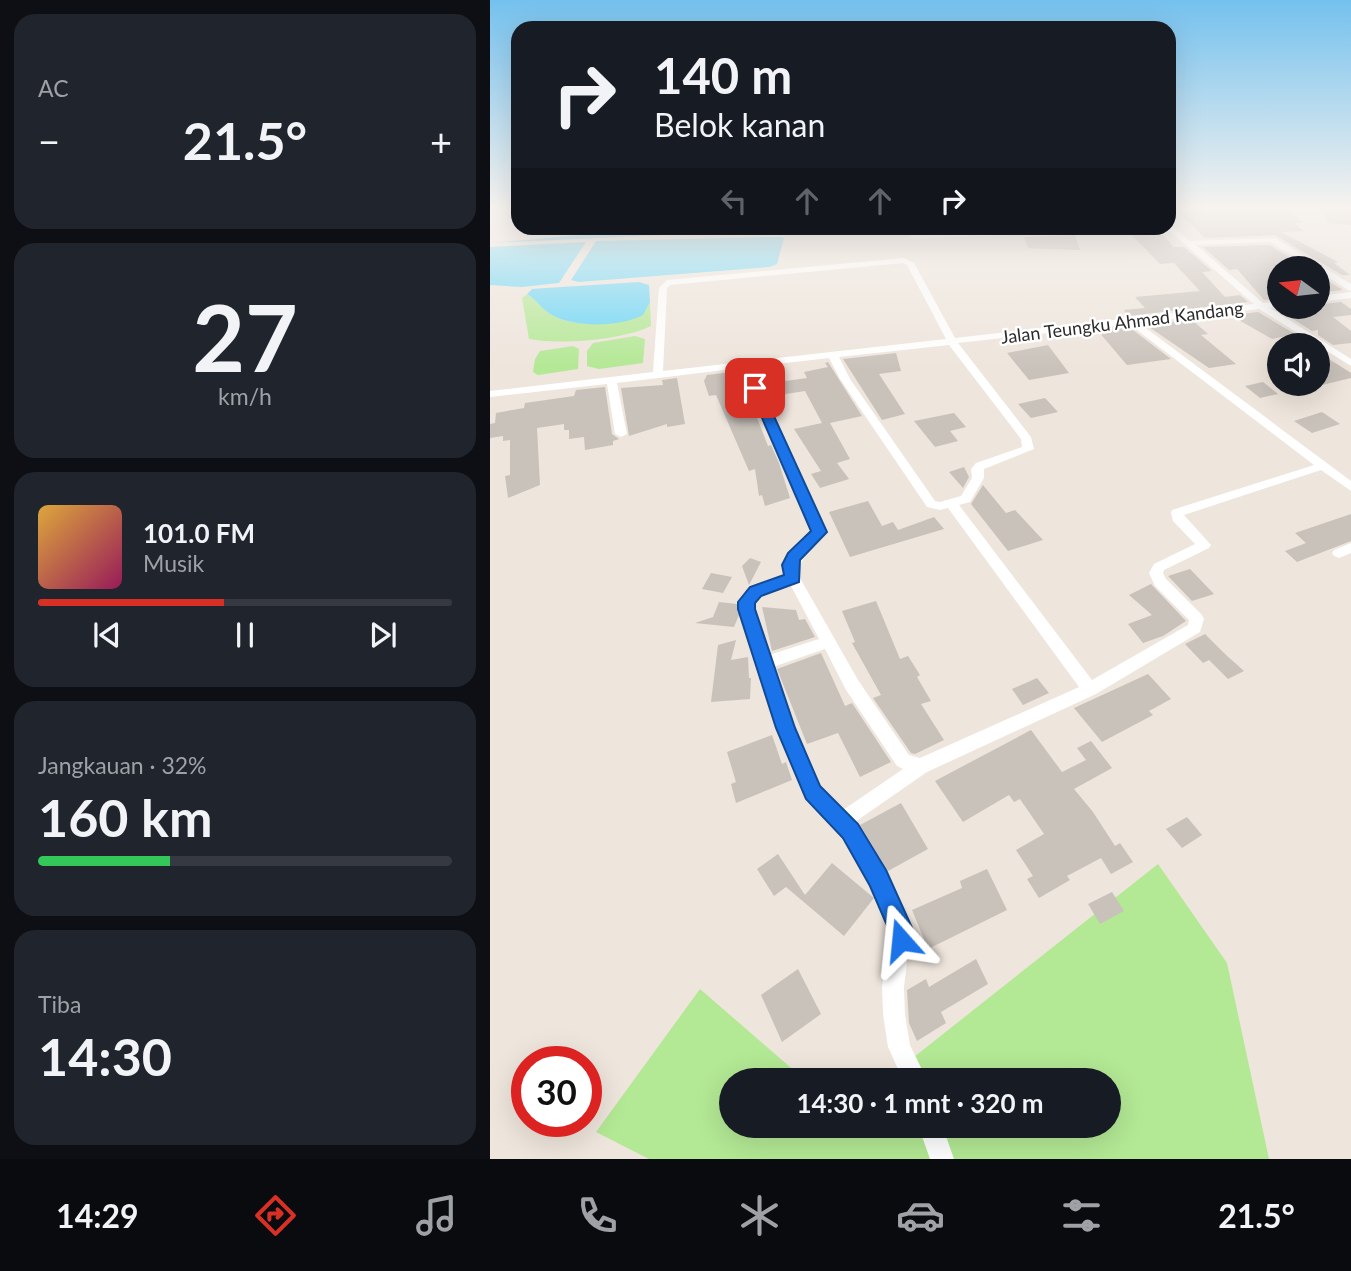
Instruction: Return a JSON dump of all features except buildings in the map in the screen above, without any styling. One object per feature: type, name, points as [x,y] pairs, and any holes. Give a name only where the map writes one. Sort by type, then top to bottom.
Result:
[{"type":"street","points":[[659,376],[663,289],[672,282],[893,261]]},
{"type":"street","points":[[833,356],[928,502],[935,506],[952,504],[970,496],[980,466],[1023,451],[1029,445],[906,261]]},
{"type":"street","points":[[1210,261],[1261,306],[1351,363]]},
{"type":"street","points":[[1307,261],[1351,288]]},
{"type":"street","points":[[1330,298],[1351,295]]},
{"type":"street","name":"Jalan Teungku Ahmad Kandang","points":[[490,394],[1267,305]]},
{"type":"street","points":[[1131,321],[1351,487]]},
{"type":"street","points":[[745,365],[819,532],[793,557],[790,565],[793,578],[852,685],[903,761],[921,766]]},
{"type":"street","points":[[612,381],[621,434]]},
{"type":"street","points":[[839,822],[921,766],[1090,689],[1198,624],[1197,619],[1160,582],[1156,573],[1159,566],[1204,545],[1178,518],[1177,513],[1322,466]]},
{"type":"street","points":[[952,504],[1090,689]]},
{"type":"street","points":[[793,578],[755,591],[746,602],[785,728],[813,792],[839,822],[851,831],[878,878],[901,930],[893,987],[894,1014],[899,1048],[909,1068]]},
{"type":"street","points":[[765,663],[829,642]]},
{"type":"street","points":[[935,1138],[942,1159]]},
{"type":"green space","points":[[527,294],[552,315],[573,322],[597,324],[643,314],[650,302],[651,326],[624,335],[591,340],[529,339],[522,298]]},
{"type":"green space","points":[[635,336],[645,339],[643,363],[599,369],[587,366],[587,351],[593,343]]},
{"type":"green space","points":[[573,346],[579,349],[578,369],[538,375],[533,372],[535,359],[540,351]]},
{"type":"green space","points":[[1158,864],[1227,963],[1269,1159],[649,1159],[602,1135],[602,1124],[700,989],[791,1068],[719,1068],[719,1138],[1121,1138],[1121,1068],[900,1068]]},
{"type":"water","points":[[490,261],[573,261],[559,283],[522,287],[490,285]]},
{"type":"water","points":[[583,261],[778,261],[769,267],[579,282],[571,280]]},
{"type":"water","points":[[639,282],[649,285],[650,302],[643,315],[610,324],[585,324],[562,319],[548,313],[527,294],[532,289]]},
{"type":"route","points":[[755,388],[819,532],[814,540],[793,557],[790,565],[793,578],[755,591],[746,602],[747,609],[785,728],[813,792],[824,807],[851,831],[878,878],[901,930],[901,940]]}]
